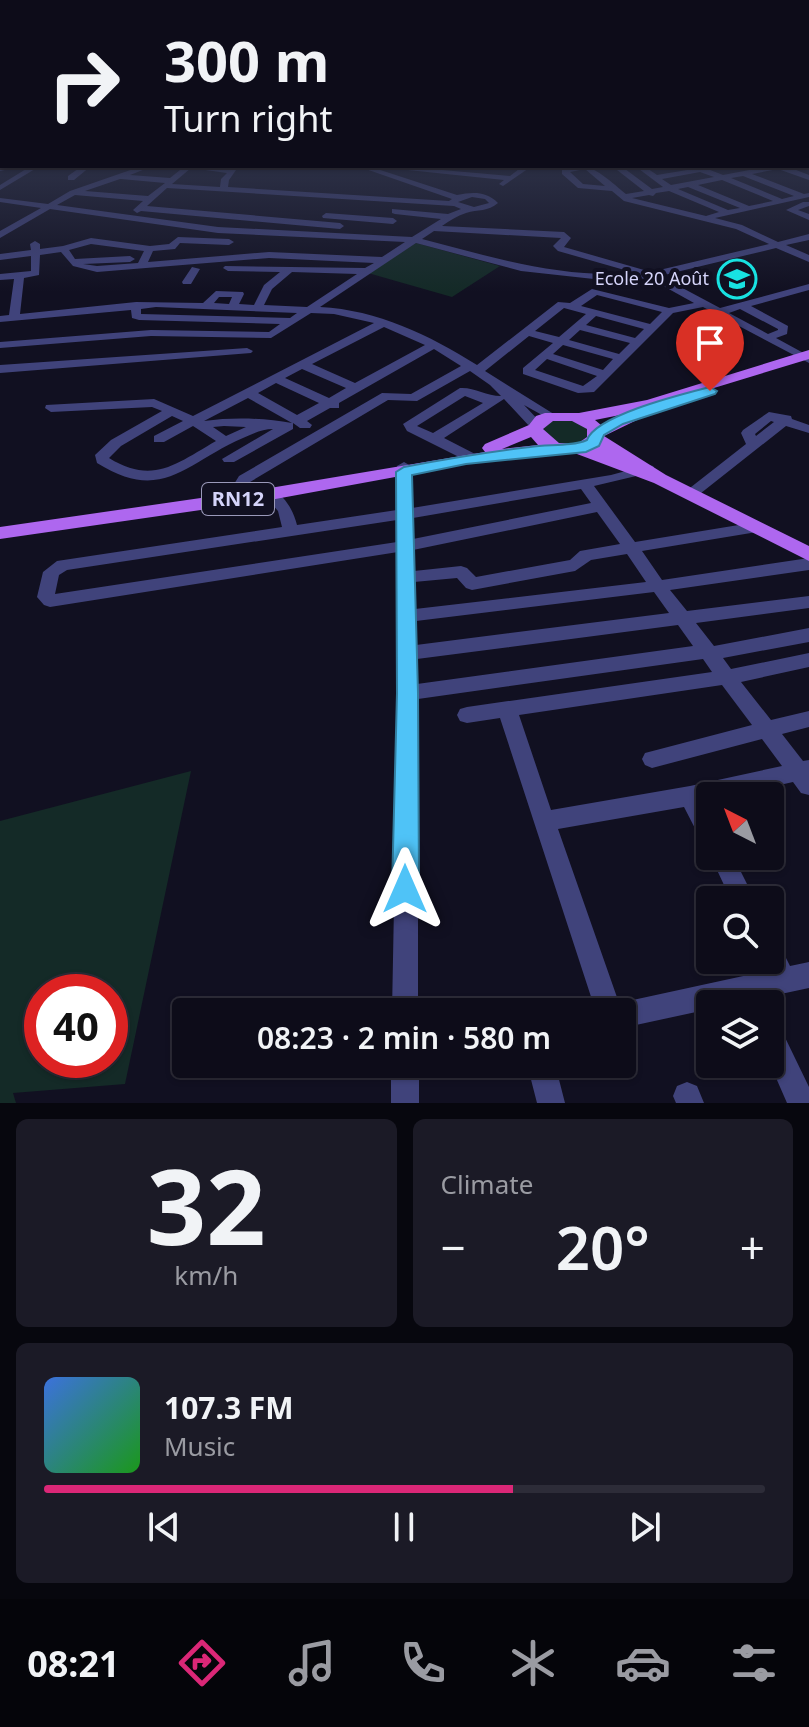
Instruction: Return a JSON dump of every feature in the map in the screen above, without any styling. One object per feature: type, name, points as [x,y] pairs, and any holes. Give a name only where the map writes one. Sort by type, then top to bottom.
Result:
[{"type":"main road","name":"RN12","points":[[0,526],[270,494],[470,456],[557,448],[580,449],[617,421],[652,406],[807,358]]},
{"type":"main road","name":"RN12","points":[[470,456],[506,444],[541,423],[652,406]]},
{"type":"main road","points":[[578,418],[591,424],[597,436],[650,473],[809,553]]},
{"type":"main road","points":[[541,423],[538,438],[557,448]]},
{"type":"main road","points":[[580,449],[650,473]]},
{"type":"main road","name":"RN12","points":[[0,533],[404,469]]},
{"type":"street","points":[[0,235],[81,189]]},
{"type":"street","points":[[127,219],[162,189]]},
{"type":"street","points":[[188,189],[454,206]]},
{"type":"street","points":[[268,196],[279,189]]},
{"type":"street","points":[[73,193],[153,198],[181,204],[276,212],[346,211],[366,189]]},
{"type":"street","points":[[374,189],[469,209],[492,205],[493,201],[486,195]]},
{"type":"street","points":[[422,189],[454,206]]},
{"type":"street","points":[[2,202],[237,232],[392,225],[486,195],[494,189]]},
{"type":"street","points":[[614,189],[622,197],[739,227],[809,259]]},
{"type":"street","points":[[647,189],[680,207],[681,213]]},
{"type":"street","points":[[622,197],[663,189]]},
{"type":"street","points":[[673,189],[727,213]]},
{"type":"street","points":[[703,189],[748,209]]},
{"type":"street","points":[[730,189],[766,205]]},
{"type":"street","points":[[752,189],[782,201]]},
{"type":"street","points":[[153,198],[193,191],[224,190],[268,196],[346,211],[392,225],[414,240],[531,270],[612,278],[651,275],[809,237]]},
{"type":"street","points":[[704,218],[806,197]]},
{"type":"street","points":[[806,197],[790,210],[809,217]]},
{"type":"street","points":[[159,223],[181,204]]},
{"type":"street","points":[[0,345],[159,333],[271,335],[433,228],[454,206]]},
{"type":"street","points":[[140,208],[249,219],[392,225]]},
{"type":"street","points":[[222,258],[228,242],[256,210]]},
{"type":"street","points":[[269,220],[276,212]]},
{"type":"street","points":[[0,222],[23,221]]},
{"type":"street","points":[[433,228],[563,235],[566,237],[558,245],[561,249],[651,275],[807,358]]},
{"type":"street","points":[[67,256],[91,241],[150,249],[172,247],[181,239],[398,251]]},
{"type":"street","points":[[289,255],[297,245]]},
{"type":"street","points":[[143,263],[150,249]]},
{"type":"street","points":[[112,269],[143,263],[289,255],[383,260]]},
{"type":"street","points":[[4,264],[35,256],[143,263]]},
{"type":"street","points":[[4,264],[35,256]]},
{"type":"street","points":[[4,264],[19,276],[36,273],[35,256]]},
{"type":"street","points":[[67,256],[85,268],[166,275],[195,269],[366,271]]},
{"type":"street","points":[[187,282],[195,269]]},
{"type":"street","points":[[258,307],[268,287],[290,269]]},
{"type":"street","points":[[19,276],[16,292],[19,345]]},
{"type":"street","points":[[0,289],[16,292]]},
{"type":"street","points":[[719,312],[806,290]]},
{"type":"street","points":[[573,306],[596,291],[669,311],[703,304]]},
{"type":"street","points":[[0,298],[16,292]]},
{"type":"street","points":[[136,305],[136,316],[139,317],[294,321]]},
{"type":"street","points":[[0,319],[136,305],[348,312],[384,322],[435,344],[494,382],[541,423]]},
{"type":"street","points":[[234,496],[244,479],[354,414],[390,395],[413,398],[474,369],[559,305],[652,328]]},
{"type":"street","points":[[742,306],[784,328],[783,332],[767,338]]},
{"type":"street","points":[[101,338],[103,308]]},
{"type":"street","points":[[594,312],[527,371],[582,390],[590,389],[669,311]]},
{"type":"street","points":[[65,341],[66,313]]},
{"type":"street","points":[[159,439],[197,423],[384,322]]},
{"type":"street","points":[[579,326],[637,342]]},
{"type":"street","points":[[527,332],[621,358]]},
{"type":"street","points":[[298,420],[435,344]]},
{"type":"street","points":[[0,369],[247,351]]},
{"type":"street","points":[[545,355],[604,374]]},
{"type":"street","points":[[303,365],[356,388]]},
{"type":"street","points":[[277,379],[354,414]]},
{"type":"street","points":[[470,456],[412,428],[410,424],[464,391],[492,402]]},
{"type":"street","points":[[249,393],[321,433]]},
{"type":"street","points":[[435,438],[508,393]]},
{"type":"street","points":[[51,408],[148,403],[197,423],[225,441]]},
{"type":"street","points":[[172,411],[116,443],[102,455],[102,460],[127,474],[158,476],[183,468],[225,441],[269,423]]},
{"type":"street","points":[[691,494],[786,419],[809,429]]},
{"type":"street","points":[[197,423],[288,426],[229,459]]},
{"type":"street","points":[[404,469],[408,693],[405,998]]},
{"type":"street","points":[[601,506],[405,546],[47,600],[51,572],[63,565],[405,514],[650,473]]},
{"type":"street","points":[[544,821],[806,776],[658,586],[585,484]]},
{"type":"street","points":[[270,494],[285,510],[291,531]]},
{"type":"street","points":[[406,577],[461,572],[472,584],[575,565],[586,555],[757,527]]},
{"type":"street","points":[[406,616],[658,586],[809,564]]},
{"type":"street","points":[[406,653],[809,602]]},
{"type":"street","points":[[408,693],[709,652],[809,635]]},
{"type":"street","points":[[467,715],[728,677],[809,660]]},
{"type":"street","points":[[507,709],[604,998]]},
{"type":"street","points":[[652,759],[809,719]]},
{"type":"street","points":[[690,796],[696,808]]},
{"type":"street","points":[[770,990],[797,979]]},
{"type":"street","points":[[636,1013],[696,1005]]},
{"type":"street","points":[[784,1064],[802,1103]]},
{"type":"street","points":[[405,1078],[405,1103]]},
{"type":"street","points":[[545,1078],[551,1103]]},
{"type":"green space","points":[[416,243],[500,266],[452,297],[368,273]]},
{"type":"green space","points":[[554,419],[575,421],[587,428],[590,437],[576,445],[554,444],[541,427]]},
{"type":"green space","points":[[191,771],[128,1070],[128,974],[24,974],[24,1078],[126,1078],[125,1084],[13,1093],[16,1103],[0,1103],[0,821]]},
{"type":"place","name":"Ecole 20 Août","points":[[737,279]]},
{"type":"route","points":[[405,889],[408,693],[404,472],[466,459],[557,448],[580,449],[593,443],[597,433],[617,421],[710,391]]}]
